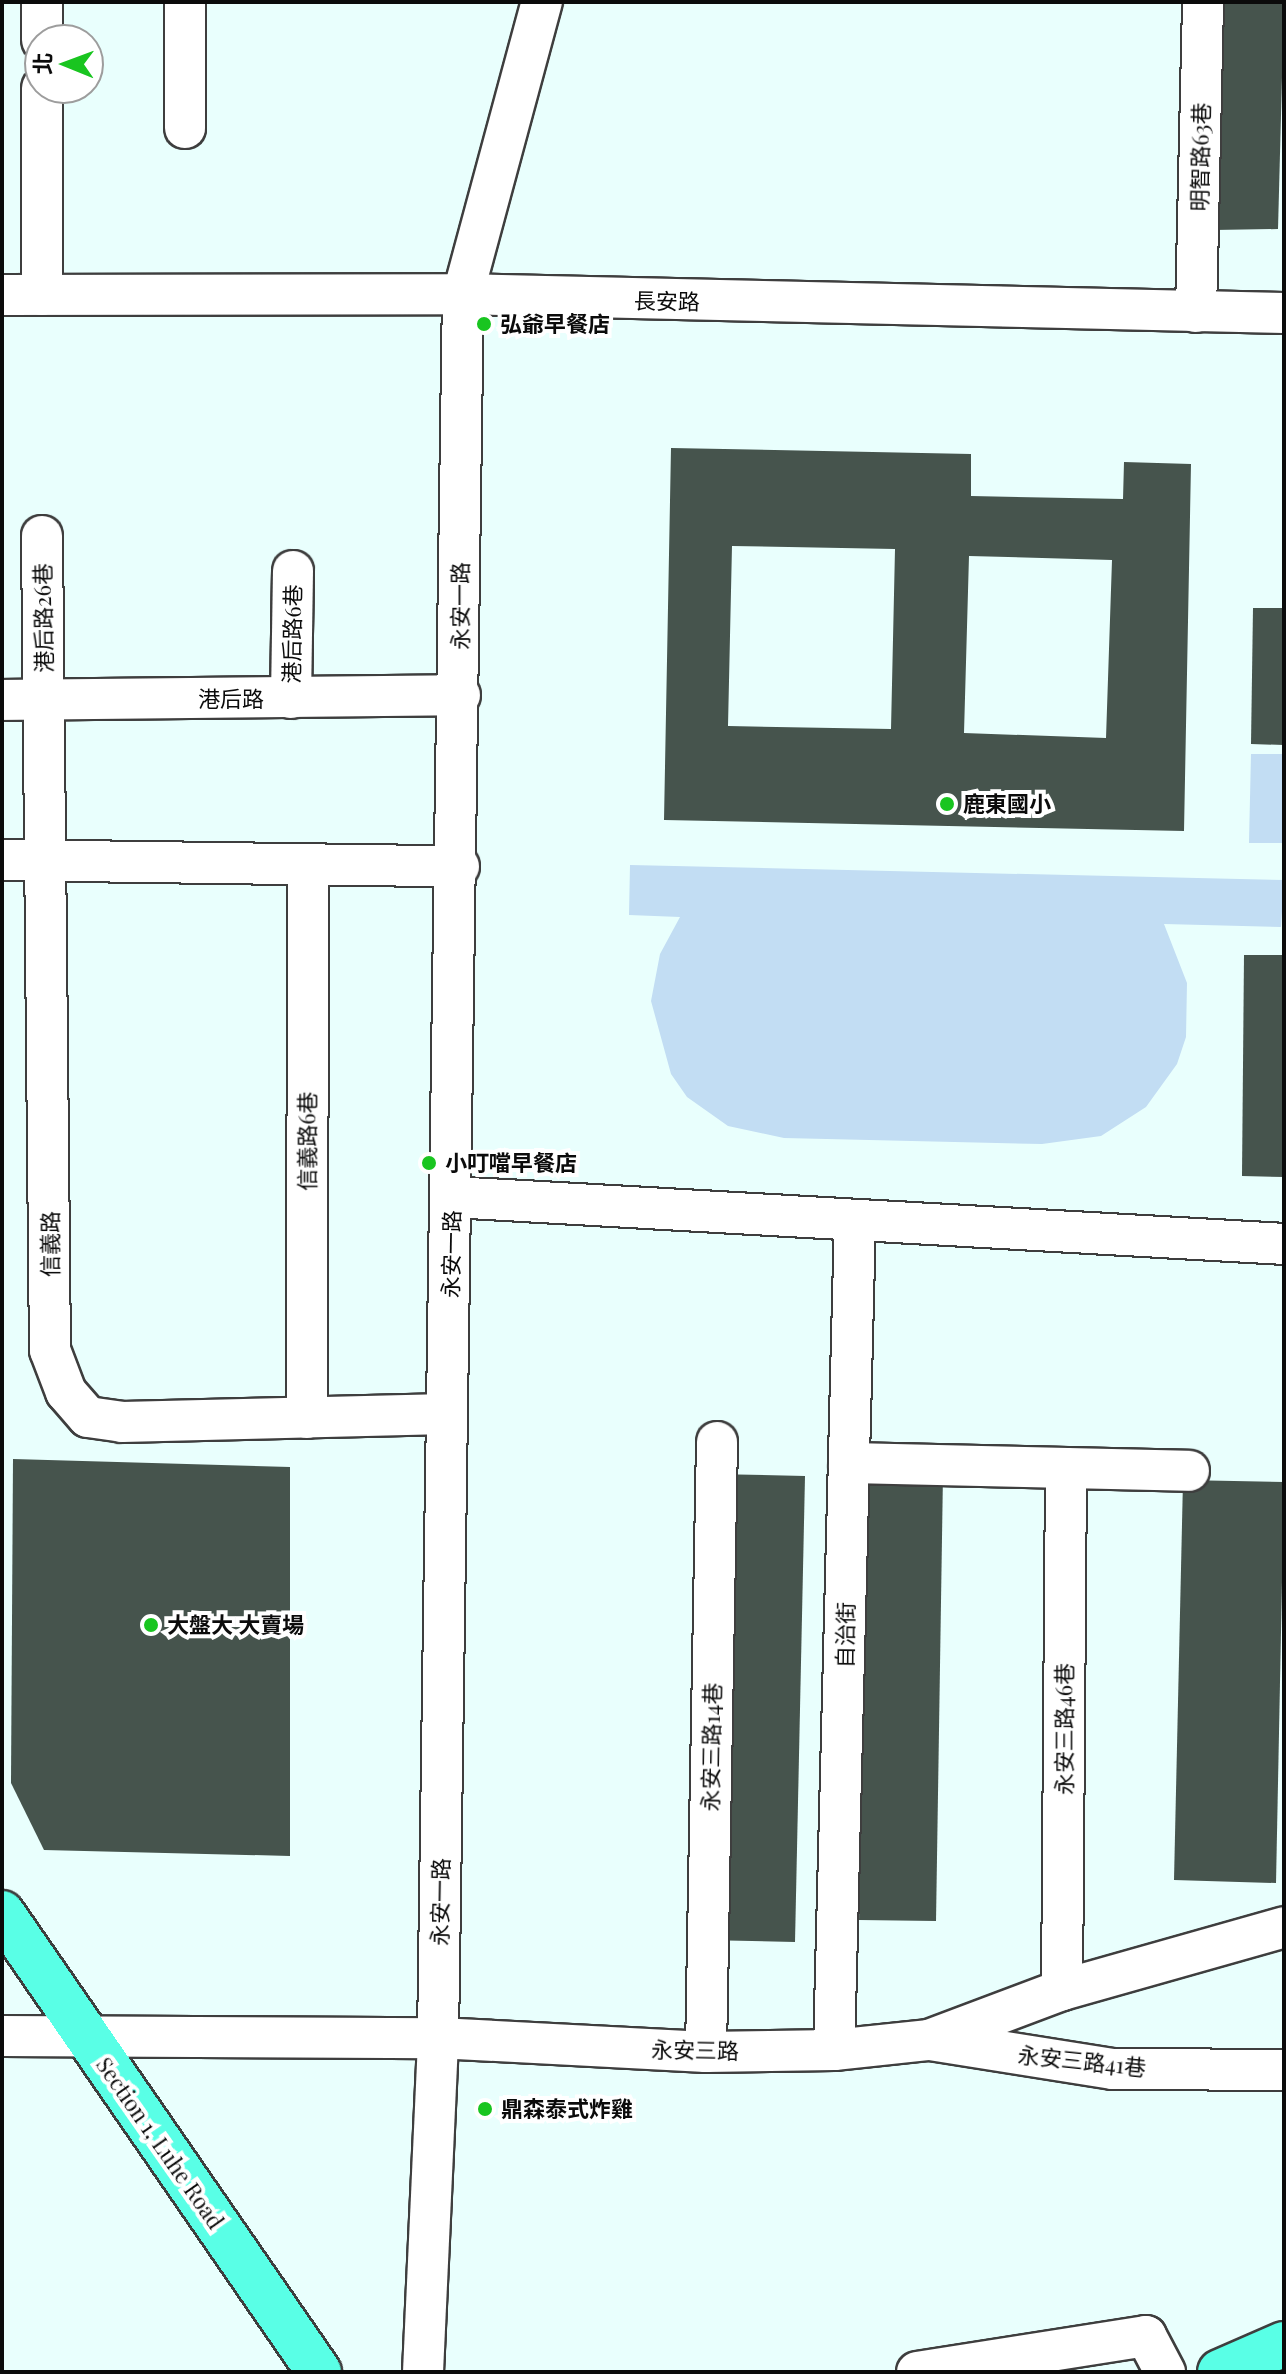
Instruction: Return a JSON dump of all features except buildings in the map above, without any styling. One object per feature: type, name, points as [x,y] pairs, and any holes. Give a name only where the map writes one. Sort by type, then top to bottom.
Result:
[{"type":"main road","name":"Section 1, Luhe Road","points":[[2,1913],[319,2372]]},
{"type":"main road","points":[[1220,2372],[1284,2344]]},
{"type":"street","points":[[42,2],[42,24]]},
{"type":"street","points":[[185,2],[185,128]]},
{"type":"street","name":"永安一路","points":[[423,2372],[438,2038],[459,866],[463,294],[542,2]]},
{"type":"street","name":"明智路63巷","points":[[1196,312],[1203,2]]},
{"type":"street","points":[[42,104],[42,295]]},
{"type":"street","name":"長安路","points":[[2,295],[463,294],[1284,313]]},
{"type":"street","name":"港后路26巷","points":[[42,536],[45,700]]},
{"type":"street","name":"港后路6巷","points":[[291,698],[293,571]]},
{"type":"street","name":"港后路","points":[[2,700],[460,695]]},
{"type":"street","name":"信義路","points":[[45,700],[50,1350],[66,1392],[88,1417],[122,1422],[447,1414]]},
{"type":"street","points":[[2,860],[459,866]]},
{"type":"street","name":"信義路6巷","points":[[307,1418],[308,864]]},
{"type":"street","points":[[452,1197],[1284,1244]]},
{"type":"street","name":"自治街","points":[[834,2050],[855,1220]]},
{"type":"street","name":"永安三路14巷","points":[[706,2052],[717,1442]]},
{"type":"street","points":[[849,1463],[1189,1471]]},
{"type":"street","name":"永安三路46巷","points":[[1062,1990],[1066,1468]]},
{"type":"street","name":"永安三路","points":[[2,2036],[438,2038],[706,2052],[834,2050],[929,2040],[1062,1990],[1284,1927]]},
{"type":"street","name":"永安三路41巷","points":[[929,2040],[1113,2069],[1284,2070]]},
{"type":"street","points":[[917,2372],[1146,2336],[1165,2372]]},
{"type":"shaded area","points":[[1251,754],[1284,754],[1284,843],[1249,843]]},
{"type":"shaded area","points":[[630,865],[1284,880],[1281,927],[1164,924],[1187,983],[1186,1037],[1177,1064],[1146,1107],[1101,1136],[1042,1144],[784,1138],[728,1126],[687,1097],[671,1074],[651,1001],[660,954],[680,917],[629,915]]},
{"type":"place","name":"弘爺早餐店","points":[[484,324]]},
{"type":"place","name":"鹿東國小","points":[[947,804]]},
{"type":"place","name":"小叮噹早餐店","points":[[429,1163]]},
{"type":"place","name":"大盤大 大賣場","points":[[151,1625]]},
{"type":"place","name":"鼎森泰式炸雞","points":[[485,2109]]}]
